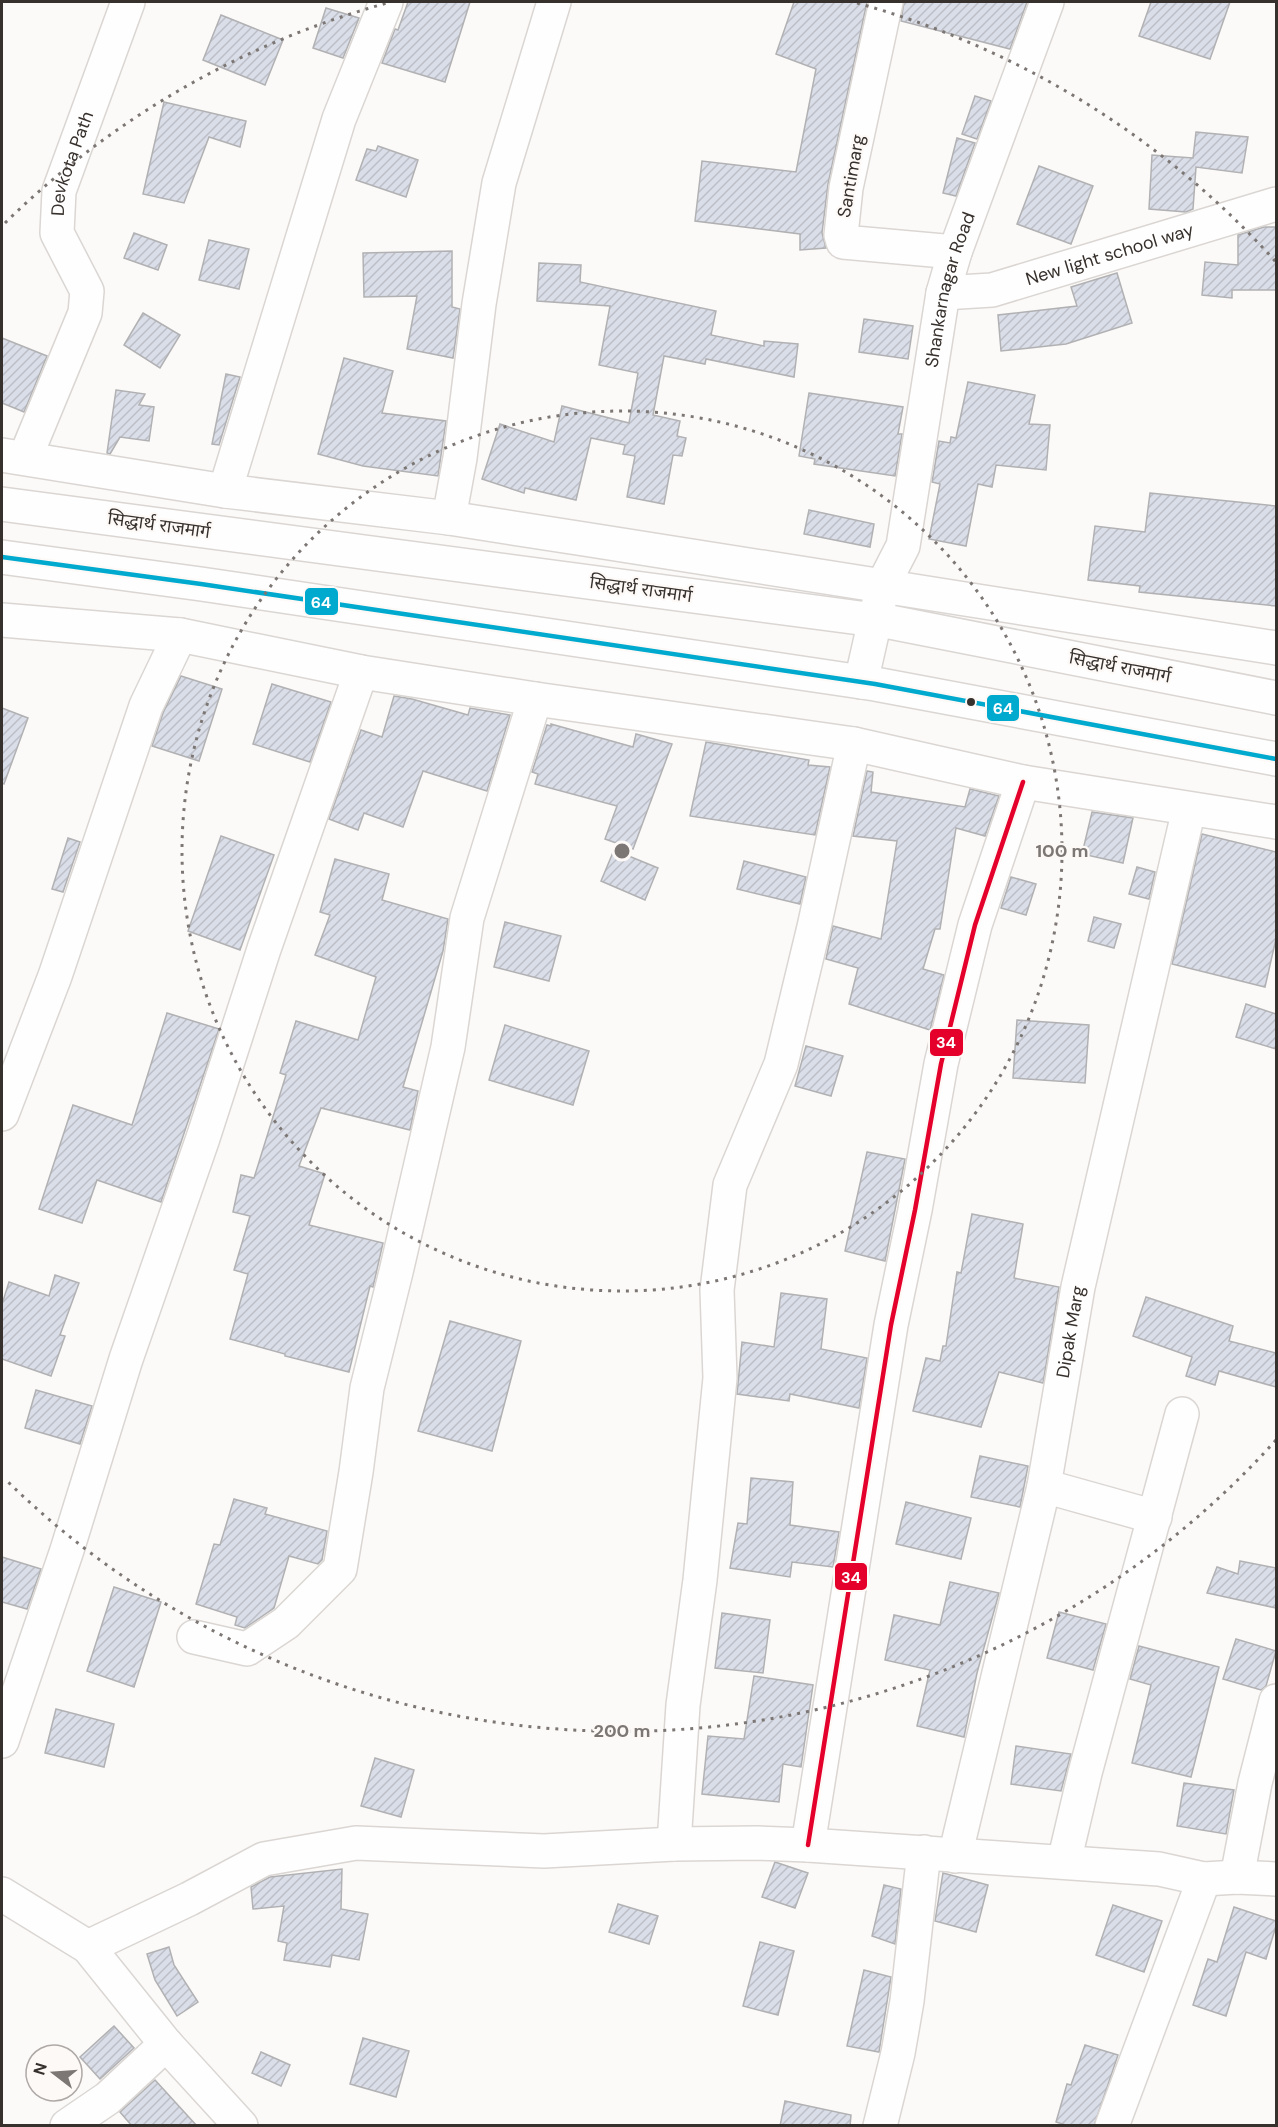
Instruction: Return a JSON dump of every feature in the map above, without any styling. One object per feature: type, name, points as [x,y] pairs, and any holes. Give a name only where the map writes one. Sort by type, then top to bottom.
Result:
[{"type":"main road","name":"Devkota Path","points":[[13,457],[85,313],[87,291],[57,233],[59,191],[128,2]]},
{"type":"main road","points":[[225,490],[339,118],[386,2]]},
{"type":"main road","points":[[449,518],[460,458],[479,304],[500,183],[554,2]]},
{"type":"main road","name":"Santimarg","points":[[886,2],[849,177],[841,235],[843,242],[955,252]]},
{"type":"main road","name":"Shankarnagar Road","points":[[861,681],[883,585],[903,546],[943,293],[955,252],[1047,2]]},
{"type":"main road","name":"New light school way","points":[[943,293],[992,290],[1276,204]]},
{"type":"main road","points":[[13,457],[225,490],[449,518],[1276,648]]},
{"type":"main road","name":"सिद्धार्थ राजमार्ग","points":[[2,504],[875,621],[1276,698]]},
{"type":"main road","points":[[2,557],[861,681],[1276,759]]},
{"type":"main road","points":[[2,620],[180,635],[361,672],[854,744],[1023,782],[1276,822]]},
{"type":"main road","points":[[2,1114],[55,976],[146,706],[180,635]]},
{"type":"main road","points":[[2,1741],[67,1550],[126,1359],[203,1138],[264,949],[361,672]]},
{"type":"main road","points":[[194,1636],[247,1649],[286,1623],[340,1569],[367,1388],[448,1047],[467,918],[535,699]]},
{"type":"main road","points":[[674,1844],[683,1705],[700,1580],[720,1378],[717,1290],[730,1185],[781,1064],[854,744]]},
{"type":"main road","points":[[808,1845],[891,1325],[915,1210],[940,1064],[975,925],[1023,782]]},
{"type":"main road","name":"Dipak Marg","points":[[880,2126],[898,2053],[939,1854],[1044,1486],[1078,1287],[1189,809]]},
{"type":"main road","points":[[1064,1862],[1085,1773],[1182,1414]]},
{"type":"main road","points":[[1044,1486],[1155,1517]]},
{"type":"main road","points":[[1237,1877],[1255,1783],[1276,1701]]},
{"type":"main road","points":[[88,1947],[189,1899],[264,1859],[356,1843],[544,1851],[674,1844],[757,1843],[1159,1869],[1204,1879],[1237,1877],[1276,1879]]},
{"type":"main road","points":[[1112,2126],[1204,1879]]},
{"type":"main road","points":[[2,1894],[88,1947],[166,2044],[241,2126]]},
{"type":"main road","points":[[67,2126],[108,2098],[166,2044]]},
{"type":"building","points":[[408,2],[470,2],[445,82],[382,63]]},
{"type":"building","points":[[794,2],[867,2],[828,184],[822,233],[826,248],[800,250],[800,234],[695,221],[702,161],[796,172],[816,69],[776,54]]},
{"type":"building","points":[[904,2],[1027,2],[1010,49],[901,21]]},
{"type":"building","points":[[1151,2],[1230,2],[1210,59],[1139,36]]},
{"type":"building","points":[[326,8],[359,18],[343,58],[313,48]]},
{"type":"building","points":[[221,15],[283,40],[265,85],[203,60]]},
{"type":"building","points":[[975,96],[991,101],[977,139],[962,134]]},
{"type":"building","points":[[164,102],[246,121],[240,147],[209,137],[184,203],[143,194]]},
{"type":"building","points":[[1196,132],[1248,137],[1242,173],[1196,167],[1193,209],[1186,212],[1149,209],[1152,155],[1193,158]]},
{"type":"building","points":[[957,138],[975,143],[956,196],[943,193]]},
{"type":"building","points":[[378,146],[418,160],[406,197],[356,180],[367,149],[376,151]]},
{"type":"building","points":[[1039,166],[1093,186],[1071,244],[1017,224]]},
{"type":"building","points":[[1264,227],[1276,227],[1276,290],[1232,290],[1232,298],[1202,295],[1205,262],[1238,265],[1238,235]]},
{"type":"building","points":[[134,233],[167,245],[158,270],[124,258]]},
{"type":"building","points":[[209,240],[249,249],[239,289],[199,280]]},
{"type":"building","points":[[452,251],[452,307],[460,309],[453,358],[407,349],[417,296],[364,297],[363,253]]},
{"type":"building","points":[[539,263],[581,265],[580,282],[716,311],[711,335],[764,346],[764,341],[798,344],[794,377],[706,359],[705,364],[664,356],[653,415],[680,421],[677,436],[686,438],[682,456],[673,455],[664,504],[627,497],[635,456],[623,454],[625,445],[591,438],[576,500],[525,488],[524,493],[482,479],[500,424],[554,442],[562,406],[629,423],[638,373],[599,365],[610,306],[537,301]]},
{"type":"building","points":[[1117,273],[1132,323],[1066,344],[1001,351],[998,315],[1077,306],[1071,287]]},
{"type":"building","points":[[143,313],[180,335],[160,368],[124,345]]},
{"type":"building","points":[[864,319],[913,326],[908,359],[859,352]]},
{"type":"building","points":[[2,338],[47,356],[24,412],[2,403]]},
{"type":"building","points":[[344,358],[393,371],[382,413],[446,421],[438,476],[363,466],[318,454]]},
{"type":"building","points":[[226,374],[240,377],[219,445],[212,444]]},
{"type":"building","points":[[968,382],[1035,395],[1029,424],[1050,425],[1046,470],[996,465],[992,487],[978,484],[966,546],[929,539],[940,484],[932,482],[939,441],[950,443],[951,437],[956,438]]},
{"type":"building","points":[[116,390],[145,394],[139,405],[154,407],[149,441],[120,437],[110,454],[107,453]]},
{"type":"building","points":[[809,393],[903,407],[898,434],[902,434],[895,476],[814,464],[815,459],[799,456]]},
{"type":"building","points":[[1150,493],[1276,506],[1276,606],[1139,592],[1140,586],[1088,580],[1095,526],[1145,532]]},
{"type":"building","points":[[809,510],[874,524],[870,547],[804,534]]},
{"type":"building","points":[[181,676],[222,689],[199,761],[152,746],[163,713]]},
{"type":"building","points":[[272,684],[331,702],[310,762],[253,744]]},
{"type":"building","points":[[394,696],[468,715],[470,708],[510,715],[487,791],[423,771],[403,827],[364,813],[358,830],[329,819],[361,730],[382,737]]},
{"type":"building","points":[[2,708],[28,718],[4,784],[2,783]]},
{"type":"building","points":[[551,724],[633,747],[636,734],[672,744],[633,849],[605,839],[617,806],[535,784],[538,774],[532,772],[547,725],[551,726]]},
{"type":"building","points":[[706,742],[809,760],[808,765],[830,767],[815,835],[690,816]]},
{"type":"building","points":[[867,771],[873,772],[871,792],[965,807],[970,789],[999,796],[985,836],[956,828],[940,929],[935,929],[923,969],[944,975],[930,1030],[849,1004],[858,968],[826,959],[833,926],[881,939],[897,841],[853,836]]},
{"type":"building","points":[[1092,812],[1133,818],[1123,863],[1082,854]]},
{"type":"building","points":[[1202,834],[1276,852],[1276,939],[1265,987],[1172,964]]},
{"type":"building","points":[[221,836],[274,855],[240,950],[188,931]]},
{"type":"building","points":[[68,838],[80,842],[63,892],[52,889]]},
{"type":"building","points":[[614,850],[658,868],[645,900],[601,881]]},
{"type":"building","points":[[335,859],[389,874],[382,900],[448,919],[443,951],[403,1087],[418,1091],[410,1130],[321,1108],[299,1166],[325,1174],[309,1225],[383,1243],[349,1372],[230,1339],[248,1274],[234,1270],[250,1216],[233,1212],[241,1175],[254,1178],[286,1075],[280,1073],[296,1021],[358,1040],[376,977],[315,955],[330,915],[320,912]]},
{"type":"building","points":[[744,861],[806,877],[800,904],[737,889]]},
{"type":"building","points":[[1137,867],[1155,872],[1149,899],[1129,894]]},
{"type":"building","points":[[1011,877],[1036,884],[1026,915],[1001,908]]},
{"type":"building","points":[[1094,917],[1121,924],[1114,948],[1088,941]]},
{"type":"building","points":[[505,922],[561,936],[549,981],[494,967]]},
{"type":"building","points":[[1246,1004],[1276,1014],[1276,1049],[1236,1037]]},
{"type":"building","points":[[167,1013],[219,1029],[161,1202],[97,1180],[82,1223],[39,1209],[73,1105],[132,1125]]},
{"type":"building","points":[[1017,1020],[1089,1025],[1085,1083],[1013,1078]]},
{"type":"building","points":[[505,1025],[589,1051],[573,1105],[489,1080]]},
{"type":"building","points":[[806,1046],[843,1056],[831,1096],[795,1086]]},
{"type":"building","points":[[867,1152],[905,1159],[885,1261],[845,1251]]},
{"type":"building","points":[[972,1214],[1023,1224],[1014,1278],[1059,1287],[1043,1383],[999,1372],[981,1427],[913,1411],[926,1358],[940,1361],[943,1346],[946,1346],[957,1272],[961,1273]]},
{"type":"building","points":[[55,1275],[79,1283],[60,1335],[65,1336],[51,1376],[2,1359],[2,1304],[9,1282],[49,1296]]},
{"type":"building","points":[[781,1293],[827,1299],[821,1349],[867,1358],[859,1408],[790,1394],[789,1401],[737,1394],[742,1342],[774,1347]]},
{"type":"building","points":[[1146,1297],[1233,1326],[1229,1341],[1276,1353],[1276,1387],[1219,1371],[1215,1385],[1186,1376],[1192,1357],[1133,1336]]},
{"type":"building","points":[[450,1321],[521,1341],[492,1451],[418,1431]]},
{"type":"building","points":[[36,1390],[92,1406],[80,1444],[25,1428]]},
{"type":"building","points":[[980,1456],[1028,1466],[1020,1507],[971,1497]]},
{"type":"building","points":[[751,1478],[793,1482],[790,1525],[839,1532],[833,1567],[792,1562],[790,1577],[730,1568],[738,1523],[747,1524]]},
{"type":"building","points":[[234,1499],[267,1508],[265,1514],[327,1531],[322,1560],[318,1564],[289,1556],[274,1608],[245,1628],[235,1625],[237,1617],[196,1604],[214,1544],[220,1545]]},
{"type":"building","points":[[906,1502],[971,1518],[961,1559],[896,1544]]},
{"type":"building","points":[[2,1557],[41,1569],[27,1609],[2,1602]]},
{"type":"building","points":[[1240,1561],[1276,1568],[1276,1608],[1207,1593],[1217,1567],[1238,1574]]},
{"type":"building","points":[[950,1582],[999,1593],[977,1673],[964,1737],[917,1726],[930,1670],[885,1660],[894,1615],[940,1625]]},
{"type":"building","points":[[114,1587],[161,1602],[134,1687],[87,1671]]},
{"type":"building","points":[[1059,1612],[1106,1624],[1093,1670],[1047,1658]]},
{"type":"building","points":[[722,1613],[770,1620],[763,1673],[715,1668]]},
{"type":"building","points":[[1236,1639],[1276,1651],[1266,1686],[1261,1690],[1223,1679]]},
{"type":"building","points":[[1139,1646],[1219,1667],[1191,1777],[1132,1763],[1151,1685],[1130,1679]]},
{"type":"building","points":[[754,1676],[813,1685],[801,1767],[783,1764],[779,1802],[702,1794],[708,1736],[744,1739]]},
{"type":"building","points":[[56,1709],[114,1724],[104,1767],[45,1753]]},
{"type":"building","points":[[1016,1746],[1071,1754],[1061,1791],[1011,1784]]},
{"type":"building","points":[[375,1758],[414,1770],[401,1817],[361,1806]]},
{"type":"building","points":[[1184,1783],[1234,1790],[1226,1834],[1177,1826]]},
{"type":"building","points":[[775,1862],[808,1873],[795,1908],[762,1897]]},
{"type":"building","points":[[342,1869],[341,1909],[368,1914],[359,1960],[332,1955],[330,1967],[284,1960],[287,1943],[278,1941],[284,1906],[253,1909],[251,1887],[270,1877]]},
{"type":"building","points":[[943,1873],[988,1885],[976,1932],[935,1921]]},
{"type":"building","points":[[884,1885],[901,1889],[895,1944],[872,1936]]},
{"type":"building","points":[[618,1904],[658,1916],[649,1944],[609,1932]]},
{"type":"building","points":[[1113,1905],[1162,1921],[1144,1972],[1096,1955]]},
{"type":"building","points":[[1234,1907],[1276,1921],[1276,1926],[1266,1959],[1246,1952],[1226,2016],[1193,2005],[1208,1959],[1217,1962]]},
{"type":"building","points":[[760,1942],[794,1951],[778,2015],[743,2006]]},
{"type":"building","points":[[169,1947],[174,1965],[198,2002],[177,2016],[155,1980],[147,1954]]},
{"type":"building","points":[[864,1970],[891,1977],[879,2052],[847,2046]]},
{"type":"building","points":[[114,2026],[134,2048],[100,2079],[84,2061],[84,2053]]},
{"type":"building","points":[[363,2038],[409,2051],[396,2097],[350,2084]]},
{"type":"building","points":[[1085,2045],[1118,2055],[1094,2126],[1069,2126],[1056,2122],[1067,2084],[1071,2085]]},
{"type":"building","points":[[261,2052],[290,2065],[281,2086],[252,2073]]},
{"type":"building","points":[[155,2080],[197,2126],[132,2126],[120,2112]]},
{"type":"building","points":[[785,2101],[851,2115],[850,2126],[780,2126]]},
{"type":"transit line","name":"64","points":[[2,557],[201,584],[875,684],[1276,759]]},
{"type":"transit line","name":"34","points":[[808,1845],[891,1325],[915,1210],[941,1064],[975,925],[1023,782]]}]
